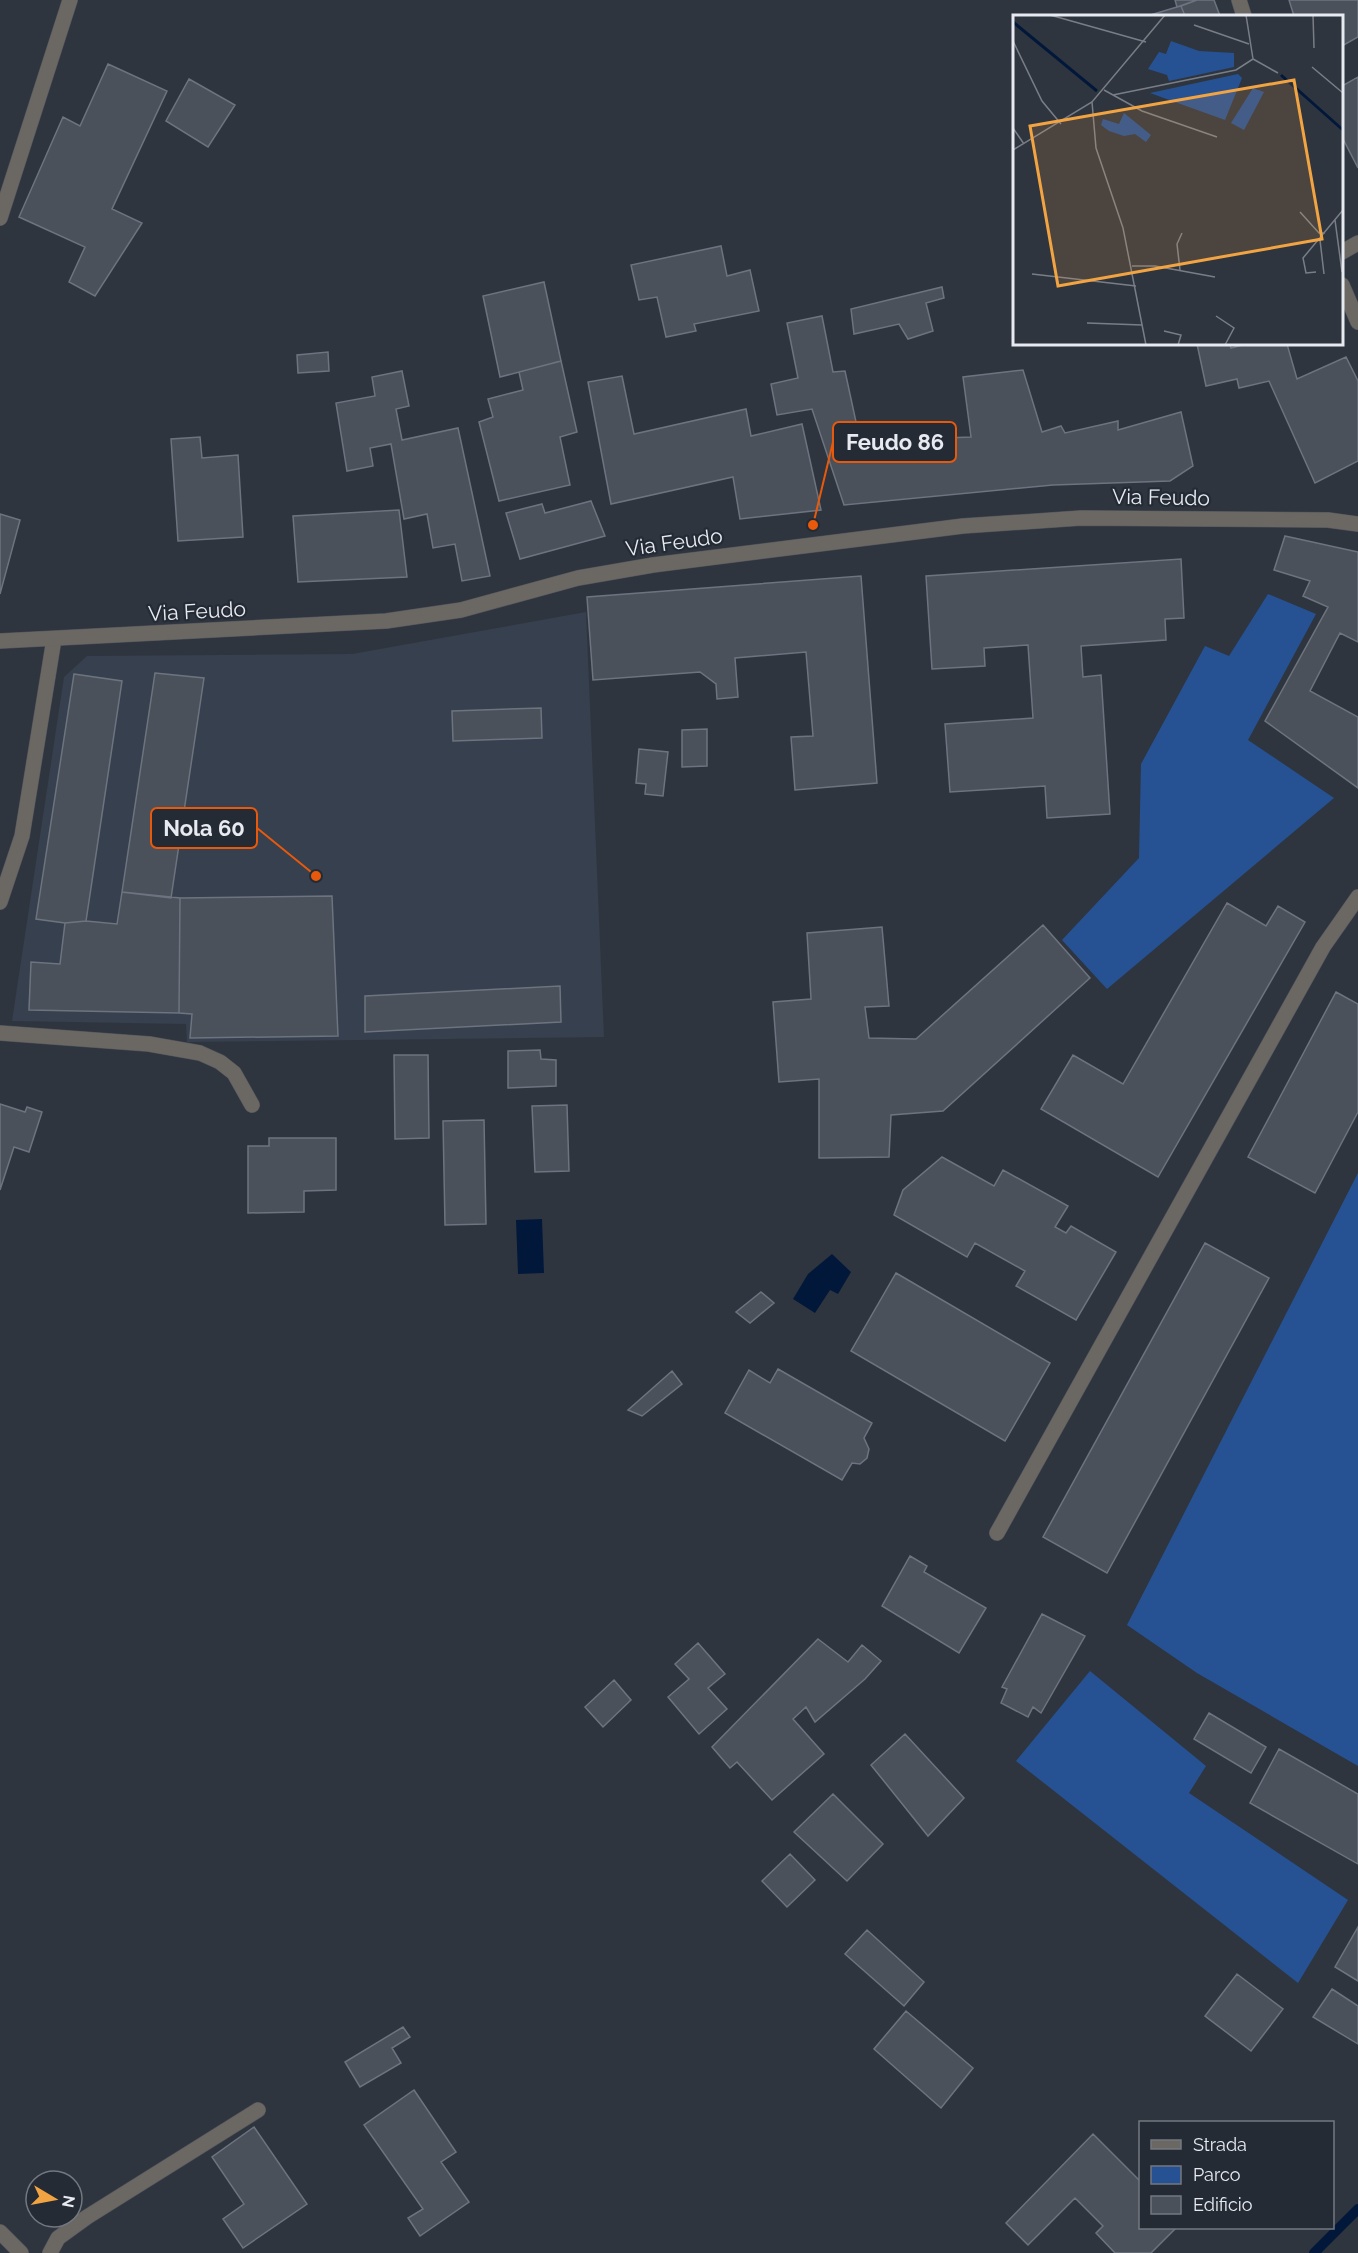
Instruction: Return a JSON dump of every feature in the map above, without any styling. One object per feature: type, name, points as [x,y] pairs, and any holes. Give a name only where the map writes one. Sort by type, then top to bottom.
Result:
[{"type":"street","points":[[0,218],[70,0]]},
{"type":"street","points":[[1239,0],[1244,15]]},
{"type":"street","points":[[1343,251],[1358,243]]},
{"type":"street","points":[[1343,289],[1358,322]]},
{"type":"street","name":"Via Feudo","points":[[0,641],[386,621],[461,610],[578,578],[653,565],[963,526],[1081,518],[1354,520]]},
{"type":"street","points":[[0,902],[22,836],[54,639]]},
{"type":"street","points":[[996,1533],[1323,947],[1358,897]]},
{"type":"street","points":[[0,1033],[149,1044],[200,1053],[220,1062],[234,1073],[252,1105]]},
{"type":"street","points":[[50,2253],[58,2238],[87,2217],[258,2110]]},
{"type":"street","points":[[0,2232],[21,2253]]},
{"type":"shaded area","points":[[586,612],[604,1037],[187,1042],[186,1024],[12,1021],[64,677],[87,656],[352,654]]},
{"type":"shaded area","points":[[542,1219],[544,1273],[518,1274],[516,1220]]},
{"type":"shaded area","points":[[832,1254],[851,1272],[838,1294],[830,1290],[815,1313],[793,1299],[808,1274]]},
{"type":"green space","points":[[1268,594],[1316,614],[1248,740],[1334,798],[1107,989],[1062,940],[1139,858],[1141,764],[1205,646],[1229,656]]},
{"type":"green space","points":[[1358,1173],[1358,1766],[1197,1673],[1127,1625]]},
{"type":"green space","points":[[1090,1671],[1206,1766],[1189,1793],[1348,1900],[1298,1983],[1016,1761]]},
{"type":"building","points":[[1175,0],[1197,0],[1177,7]]},
{"type":"building","points":[[1197,0],[1214,0],[1220,15],[1185,15],[1181,6]]},
{"type":"building","points":[[1289,0],[1358,0],[1358,37],[1343,45],[1343,15],[1294,15]]},
{"type":"building","points":[[1181,6],[1185,15],[1150,15]]},
{"type":"building","points":[[108,64],[167,91],[112,209],[142,223],[95,296],[69,282],[85,247],[19,217],[63,117],[80,126]]},
{"type":"building","points":[[1358,77],[1358,168],[1343,139],[1343,85]]},
{"type":"building","points":[[189,79],[235,105],[208,147],[166,121]]},
{"type":"building","points":[[721,246],[727,276],[750,270],[759,311],[694,324],[696,331],[666,337],[657,297],[639,300],[631,265]]},
{"type":"building","points":[[544,282],[561,361],[500,377],[483,296]]},
{"type":"building","points":[[942,287],[944,298],[926,303],[933,331],[908,339],[899,324],[854,334],[851,309]]},
{"type":"building","points":[[822,316],[833,372],[845,371],[861,445],[919,441],[924,454],[949,452],[945,438],[971,437],[963,377],[1023,370],[1042,432],[1061,426],[1065,433],[1118,421],[1118,430],[1181,412],[1193,466],[1170,481],[1053,485],[844,505],[812,409],[777,415],[771,384],[798,378],[787,323]]},
{"type":"building","points":[[1197,345],[1230,345],[1231,348],[1242,345],[1287,345],[1297,379],[1346,357],[1358,381],[1358,461],[1315,483],[1269,381],[1239,388],[1237,379],[1206,386]]},
{"type":"building","points":[[328,352],[329,371],[298,373],[297,355]]},
{"type":"building","points":[[561,361],[577,432],[560,437],[570,485],[499,501],[479,422],[493,417],[488,399],[523,390],[519,372]]},
{"type":"building","points":[[402,371],[409,406],[396,409],[402,440],[458,428],[490,576],[462,581],[455,544],[433,548],[427,514],[404,519],[391,444],[370,448],[373,466],[347,471],[336,403],[375,396],[372,377]]},
{"type":"building","points":[[622,376],[634,434],[746,409],[751,436],[802,424],[821,510],[740,519],[733,477],[611,504],[588,382]]},
{"type":"building","points":[[200,437],[202,458],[238,455],[243,537],[178,541],[171,439]]},
{"type":"building","points":[[591,501],[605,536],[520,559],[506,513],[542,504],[545,513]]},
{"type":"building","points":[[399,510],[407,577],[298,582],[293,516]]},
{"type":"building","points":[[0,514],[20,520],[0,594]]},
{"type":"building","points":[[1285,536],[1358,552],[1358,642],[1340,633],[1310,691],[1358,717],[1358,788],[1265,721],[1328,607],[1303,596],[1310,581],[1274,570]]},
{"type":"building","points":[[1181,559],[1184,618],[1165,619],[1166,640],[1081,646],[1083,677],[1101,675],[1110,814],[1047,818],[1045,786],[950,792],[945,724],[1033,718],[1028,645],[984,648],[985,666],[932,669],[926,576]]},
{"type":"building","points":[[861,576],[877,783],[795,790],[791,737],[813,736],[806,652],[735,658],[738,697],[717,699],[716,684],[700,672],[593,680],[587,597]]},
{"type":"building","points":[[155,673],[204,678],[171,898],[122,892]]},
{"type":"building","points":[[74,674],[122,681],[86,921],[65,923],[36,919]]},
{"type":"building","points":[[541,708],[542,738],[453,741],[452,711]]},
{"type":"building","points":[[707,729],[707,766],[682,767],[682,730]]},
{"type":"building","points":[[639,749],[668,752],[663,796],[645,794],[646,784],[636,783]]},
{"type":"building","points":[[122,892],[180,898],[179,1013],[29,1010],[31,962],[60,964],[65,923],[86,921],[117,924]]},
{"type":"building","points":[[332,896],[338,1036],[190,1038],[192,1014],[179,1013],[180,898]]},
{"type":"building","points":[[1227,903],[1266,926],[1278,906],[1305,922],[1158,1177],[1041,1109],[1073,1055],[1123,1084]]},
{"type":"building","points":[[1043,925],[1090,978],[943,1111],[891,1115],[889,1157],[819,1158],[819,1079],[779,1082],[773,1002],[811,999],[807,933],[882,927],[889,1006],[865,1007],[869,1038],[916,1039]]},
{"type":"building","points":[[560,986],[561,1022],[365,1032],[365,996]]},
{"type":"building","points":[[1336,992],[1358,1004],[1358,1112],[1315,1193],[1248,1157]]},
{"type":"building","points":[[540,1050],[541,1059],[556,1060],[556,1086],[508,1088],[508,1051]]},
{"type":"building","points":[[394,1055],[428,1055],[429,1138],[395,1139]]},
{"type":"building","points":[[0,1104],[25,1112],[27,1107],[42,1112],[29,1152],[14,1147],[0,1190]]},
{"type":"building","points":[[567,1105],[569,1171],[535,1172],[532,1106]]},
{"type":"building","points":[[484,1120],[486,1224],[445,1225],[443,1121]]},
{"type":"building","points":[[269,1138],[336,1138],[336,1190],[304,1191],[304,1212],[248,1213],[248,1146],[269,1146]]},
{"type":"building","points":[[942,1157],[994,1186],[1003,1170],[1068,1206],[1055,1227],[1066,1233],[1071,1226],[1116,1252],[1076,1320],[1016,1286],[1025,1271],[975,1243],[967,1257],[894,1215],[903,1190]]},
{"type":"building","points":[[1205,1243],[1269,1278],[1107,1573],[1043,1537]]},
{"type":"building","points":[[896,1273],[1050,1363],[1005,1441],[851,1351]]},
{"type":"building","points":[[761,1292],[774,1303],[750,1323],[736,1312]]},
{"type":"building","points":[[778,1369],[872,1423],[864,1438],[869,1449],[867,1458],[860,1464],[852,1463],[842,1480],[725,1413],[749,1370],[770,1383]]},
{"type":"building","points":[[672,1371],[682,1384],[642,1416],[628,1410]]},
{"type":"building","points":[[910,1556],[927,1566],[924,1572],[986,1608],[959,1653],[882,1606]]},
{"type":"building","points":[[1042,1614],[1085,1636],[1041,1713],[1033,1707],[1028,1717],[1001,1703],[1007,1689],[1002,1687]]},
{"type":"building","points":[[818,1639],[848,1662],[862,1645],[881,1661],[865,1679],[815,1722],[806,1707],[793,1719],[824,1754],[772,1800],[737,1762],[730,1768],[712,1747]]},
{"type":"building","points":[[698,1643],[725,1674],[708,1688],[727,1709],[699,1734],[668,1697],[689,1679],[675,1664]]},
{"type":"building","points":[[614,1680],[631,1700],[603,1727],[585,1707]]},
{"type":"building","points":[[1209,1713],[1266,1747],[1251,1773],[1194,1739]]},
{"type":"building","points":[[905,1734],[964,1798],[928,1836],[871,1765]]},
{"type":"building","points":[[1279,1749],[1358,1794],[1358,1864],[1250,1803]]},
{"type":"building","points":[[833,1794],[883,1844],[847,1881],[794,1832]]},
{"type":"building","points":[[790,1854],[815,1880],[787,1907],[762,1881]]},
{"type":"building","points":[[1358,1927],[1358,1981],[1335,1967]]},
{"type":"building","points":[[867,1930],[924,1982],[904,2006],[845,1954]]},
{"type":"building","points":[[1237,1974],[1283,2009],[1251,2051],[1205,2016]]},
{"type":"building","points":[[1332,1989],[1358,2006],[1358,2044],[1313,2017]]},
{"type":"building","points":[[906,2011],[973,2068],[941,2108],[874,2049]]},
{"type":"building","points":[[403,2027],[410,2037],[392,2048],[401,2063],[360,2087],[345,2062]]},
{"type":"building","points":[[414,2090],[456,2152],[441,2162],[469,2202],[420,2236],[408,2218],[423,2209],[364,2125]]},
{"type":"building","points":[[254,2127],[307,2204],[243,2248],[223,2219],[244,2204],[212,2157]]},
{"type":"building","points":[[1093,2134],[1139,2180],[1139,2229],[1175,2229],[1151,2253],[1115,2253],[1096,2233],[1103,2226],[1075,2198],[1028,2245],[1006,2223]]},
{"type":"waterway","points":[[1314,2253],[1358,2209]]},
{"type":"place","name":"Feudo 86","points":[[813,525]]},
{"type":"place","name":"Nola 60","points":[[316,876]]}]
